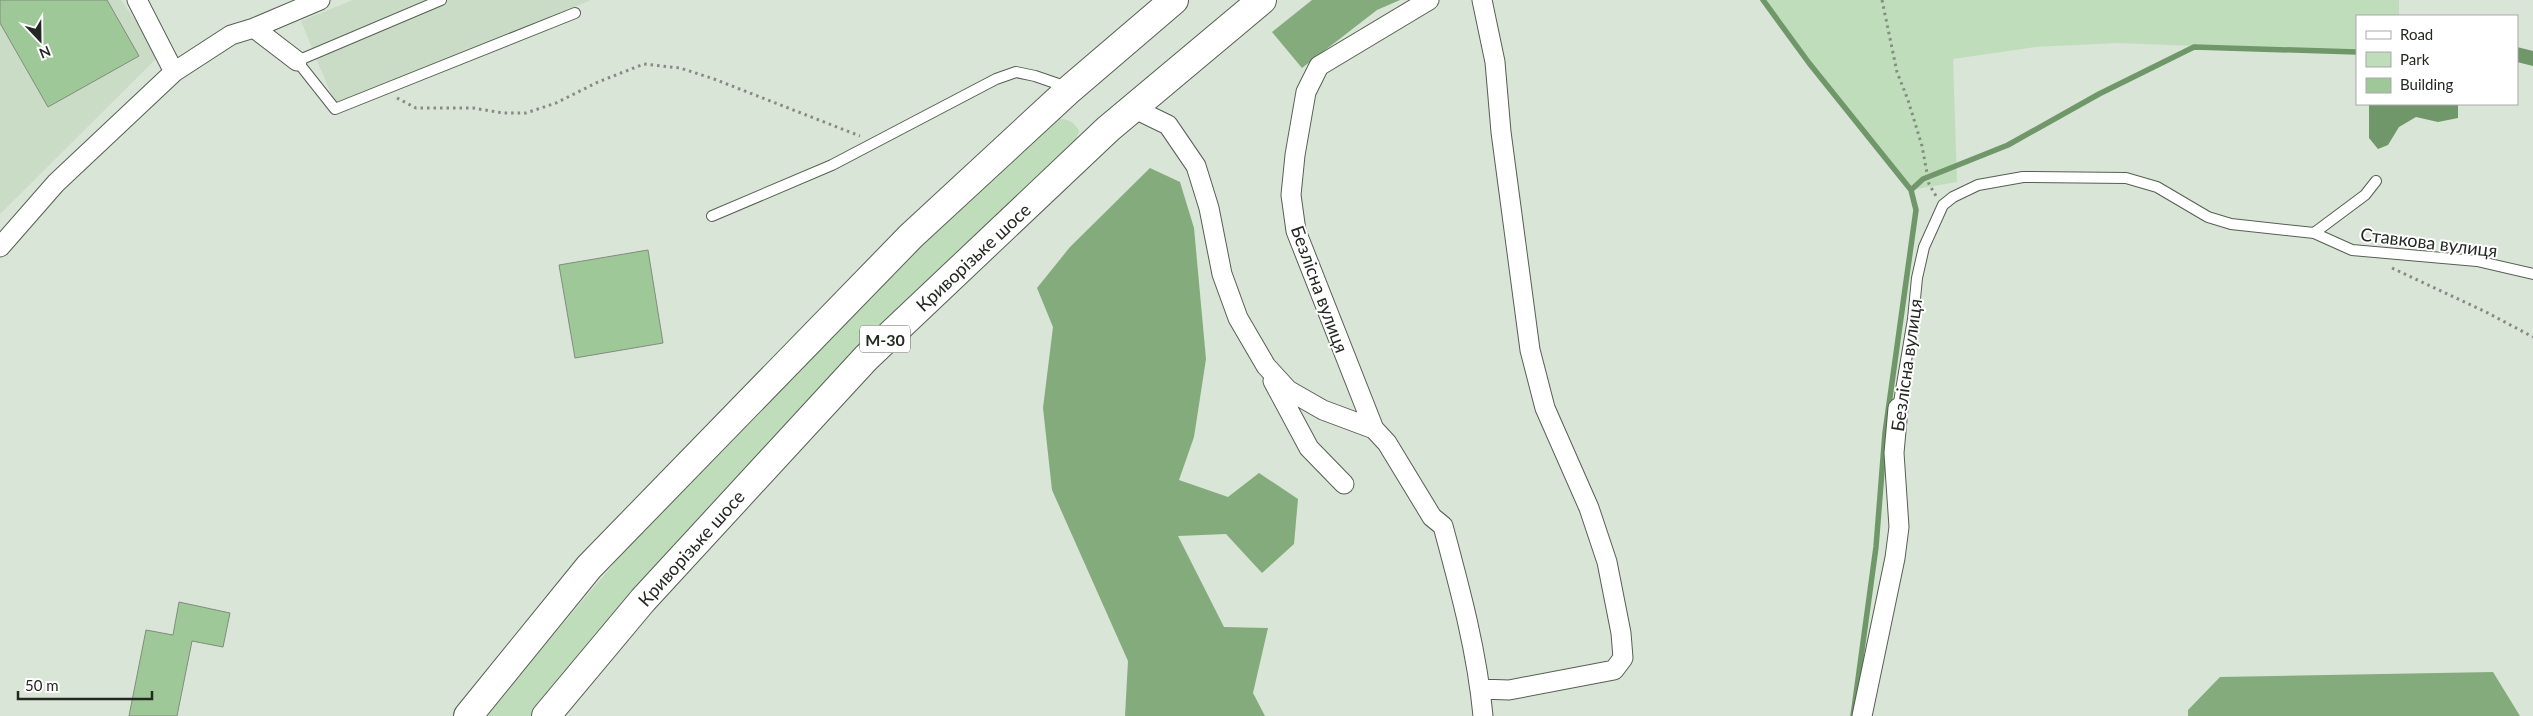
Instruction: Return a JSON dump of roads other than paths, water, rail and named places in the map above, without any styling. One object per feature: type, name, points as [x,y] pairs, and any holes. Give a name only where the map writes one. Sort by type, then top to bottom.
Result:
[{"type":"highway","name":"М-30","points":[[468,716],[589,567],[911,236],[1070,88],[1174,0]]},
{"type":"highway","name":"Криворізьке шосе","points":[[546,716],[643,600],[866,358],[1133,108],[1262,0]]},
{"type":"street","points":[[137,0],[174,72]]},
{"type":"street","points":[[0,247],[56,183],[174,72],[231,35],[254,28],[320,0]]},
{"type":"street","name":"Безлісна вулиця","points":[[1429,0],[1319,66],[1306,92],[1295,154],[1291,195],[1296,231],[1374,429],[1387,443],[1432,517],[1443,526],[1466,615],[1480,688],[1483,716]]},
{"type":"street","points":[[1480,688],[1509,690],[1614,670],[1623,658],[1621,633],[1606,562],[1589,508],[1545,408],[1530,350],[1502,142],[1495,62],[1482,0]]},
{"type":"street","points":[[254,28],[297,61]]},
{"type":"street","name":"Безлісна вулиця","points":[[1133,108],[1168,126],[1196,166],[1209,208],[1222,274],[1238,318],[1266,366],[1288,390],[1323,410],[1374,429]]},
{"type":"street","points":[[1266,366],[1309,448],[1344,484]]},
{"type":"street","name":"Безлісна вулиця","points":[[1862,716],[1895,558],[1898,527],[1894,453],[1898,408]]},
{"type":"lane","points":[[440,0],[297,61],[335,109],[575,13]]},
{"type":"lane","points":[[712,216],[832,165],[996,79],[1016,72],[1035,76],[1070,88]]},
{"type":"lane","name":"Безлісна вулиця","points":[[1898,408],[1914,319],[1917,278],[1924,248],[1943,205],[1953,197],[1978,185],[2023,177],[2126,178]]},
{"type":"lane","name":"Ставкова вулиця","points":[[2126,178],[2157,187],[2208,217],[2223,222],[2314,233],[2352,250],[2477,261],[2533,274]]},
{"type":"lane","points":[[2314,233],[2365,194],[2376,181]]},
{"type":"waterway","points":[[1763,0],[1809,63],[1911,190],[1923,179],[2008,145],[2099,94],[2194,47],[2356,52]]},
{"type":"waterway","points":[[1853,716],[1876,547],[1885,433],[1916,210],[1911,190]]}]
